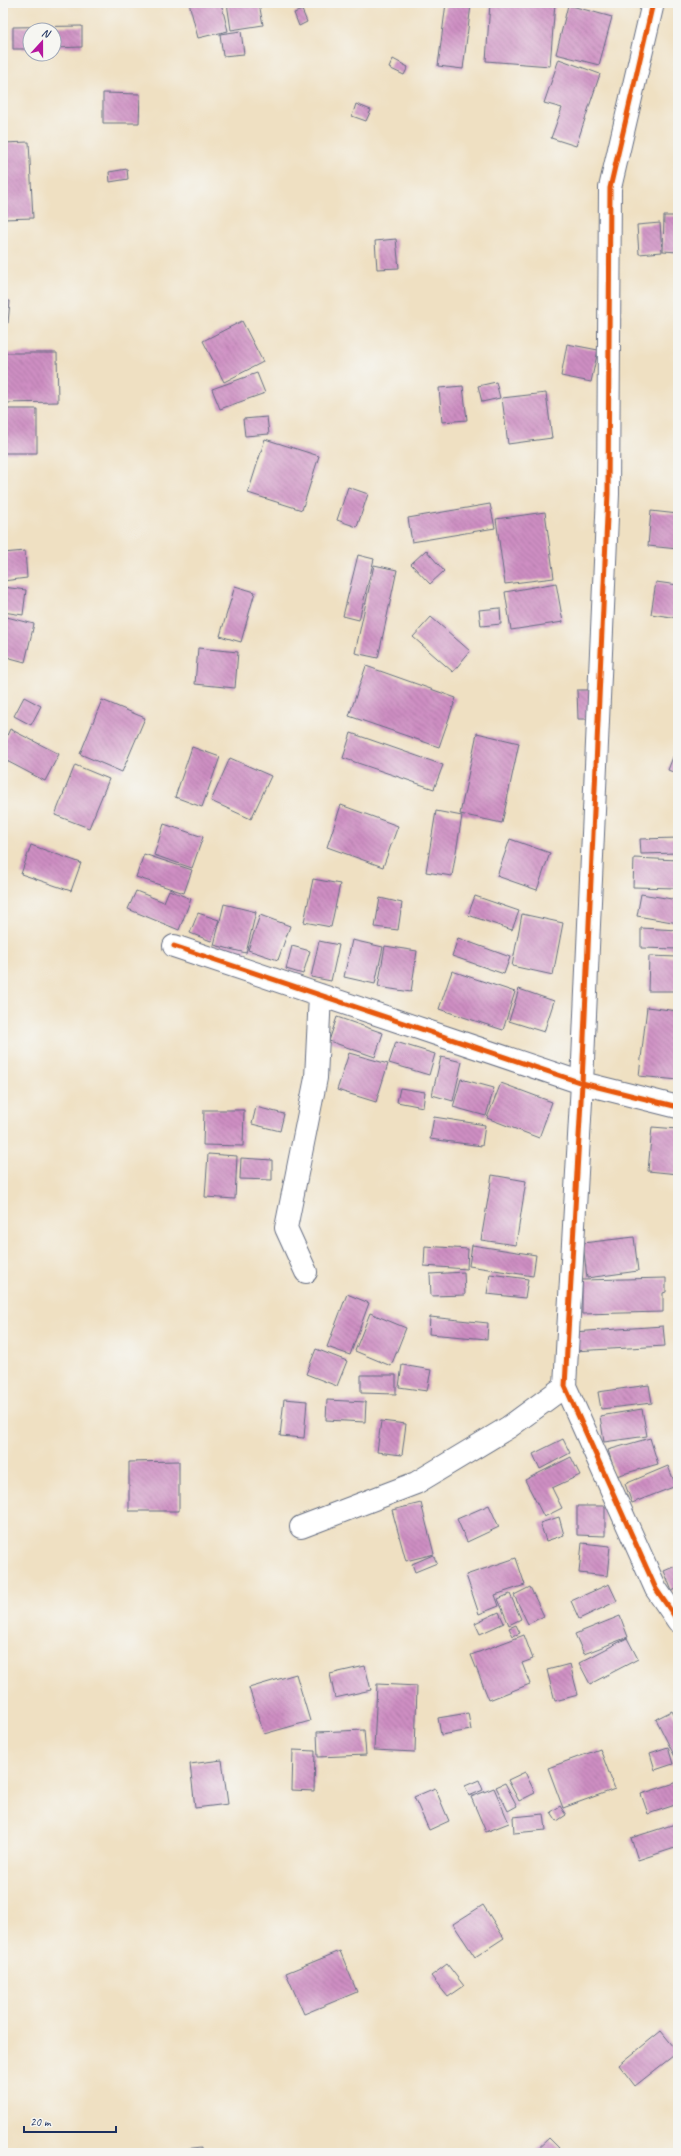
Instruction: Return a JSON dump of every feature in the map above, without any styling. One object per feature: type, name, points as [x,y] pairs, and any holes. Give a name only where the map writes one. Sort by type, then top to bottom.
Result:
[{"type":"street","points":[[653,3],[610,188],[608,494],[582,1083],[565,1386],[656,1589],[678,1621]]},
{"type":"street","points":[[174,946],[582,1083],[678,1107]]},
{"type":"street","points":[[306,1272],[286,1228],[316,1078],[320,995]]},
{"type":"street","points":[[301,1527],[416,1483],[509,1427],[565,1386]]},
{"type":"building","points":[[189,3],[221,3],[228,31],[198,38]]},
{"type":"building","points":[[227,3],[259,3],[263,25],[231,30]]},
{"type":"building","points":[[446,3],[471,5],[463,69],[438,66]]},
{"type":"building","points":[[490,3],[555,3],[550,66],[486,61]]},
{"type":"building","points":[[568,5],[612,17],[599,65],[556,54]]},
{"type":"building","points":[[302,10],[307,22],[299,26],[294,13]]},
{"type":"building","points":[[62,26],[82,26],[82,47],[62,48]]},
{"type":"building","points":[[13,27],[22,27],[22,49],[13,49]]},
{"type":"building","points":[[241,31],[244,54],[223,56],[220,34]]},
{"type":"building","points":[[393,59],[408,67],[404,75],[389,68]]},
{"type":"building","points":[[559,59],[600,74],[576,146],[551,138],[562,108],[544,103]]},
{"type":"building","points":[[103,93],[140,94],[139,123],[103,123]]},
{"type":"building","points":[[356,104],[371,110],[366,121],[352,116]]},
{"type":"building","points":[[29,142],[33,218],[3,219],[3,143]]},
{"type":"building","points":[[127,169],[128,179],[110,182],[109,172]]},
{"type":"building","points":[[664,216],[678,216],[678,252],[663,251]]},
{"type":"building","points":[[660,223],[662,252],[639,254],[637,225]]},
{"type":"building","points":[[396,239],[399,268],[377,269],[375,241]]},
{"type":"building","points":[[3,301],[10,301],[8,323],[3,322]]},
{"type":"building","points":[[242,321],[263,362],[224,382],[203,341]]},
{"type":"building","points":[[567,344],[598,350],[591,382],[561,376]]},
{"type":"building","points":[[3,353],[57,353],[58,402],[3,403]]},
{"type":"building","points":[[257,373],[265,393],[220,409],[212,389]]},
{"type":"building","points":[[496,382],[500,398],[482,402],[478,386]]},
{"type":"building","points":[[463,386],[467,420],[442,422],[439,388]]},
{"type":"building","points":[[546,393],[552,438],[508,444],[502,398]]},
{"type":"building","points":[[3,409],[37,409],[37,453],[3,453]]},
{"type":"building","points":[[267,417],[269,434],[245,436],[243,419]]},
{"type":"building","points":[[265,439],[319,456],[302,510],[248,493]]},
{"type":"building","points":[[348,487],[368,494],[357,527],[337,520]]},
{"type":"building","points":[[490,504],[495,528],[412,542],[408,518]]},
{"type":"building","points":[[651,511],[678,514],[678,549],[648,546]]},
{"type":"building","points":[[545,512],[554,578],[505,584],[496,519]]},
{"type":"building","points":[[426,550],[444,571],[430,584],[411,564]]},
{"type":"building","points":[[25,551],[27,578],[3,581],[3,553]]},
{"type":"building","points":[[358,555],[374,559],[359,620],[343,616]]},
{"type":"building","points":[[374,565],[397,570],[378,658],[355,653]]},
{"type":"building","points":[[656,582],[678,585],[678,618],[651,614]]},
{"type":"building","points":[[556,583],[563,622],[511,630],[505,592]]},
{"type":"building","points":[[235,586],[255,592],[241,642],[220,636]]},
{"type":"building","points":[[3,587],[26,590],[23,615],[3,612]]},
{"type":"building","points":[[500,608],[501,624],[481,626],[479,610]]},
{"type":"building","points":[[3,616],[34,624],[25,662],[3,656]]},
{"type":"building","points":[[431,617],[470,651],[453,672],[413,637]]},
{"type":"building","points":[[198,648],[238,652],[235,688],[195,684]]},
{"type":"building","points":[[366,666],[456,698],[439,747],[349,716]]},
{"type":"building","points":[[577,690],[596,690],[597,719],[578,719]]},
{"type":"building","points":[[24,697],[41,706],[31,725],[14,716]]},
{"type":"building","points":[[102,700],[145,718],[122,772],[80,754]]},
{"type":"building","points":[[10,729],[59,754],[45,781],[3,759],[3,744]]},
{"type":"building","points":[[351,733],[443,765],[434,789],[343,758]]},
{"type":"building","points":[[477,733],[519,743],[502,823],[460,814]]},
{"type":"building","points":[[678,744],[678,774],[668,770]]},
{"type":"building","points":[[192,747],[220,757],[202,807],[175,797]]},
{"type":"building","points":[[230,758],[271,776],[251,819],[211,801]]},
{"type":"building","points":[[75,765],[109,779],[89,828],[55,815]]},
{"type":"building","points":[[341,805],[398,826],[383,867],[327,847]]},
{"type":"building","points":[[436,811],[462,816],[452,876],[426,872]]},
{"type":"building","points":[[164,824],[203,837],[192,868],[154,855]]},
{"type":"building","points":[[678,838],[678,853],[641,854],[640,839]]},
{"type":"building","points":[[510,839],[550,853],[537,890],[497,876]]},
{"type":"building","points":[[31,845],[81,863],[71,891],[21,874]]},
{"type":"building","points":[[144,854],[192,870],[184,893],[136,877]]},
{"type":"building","points":[[634,858],[678,860],[678,888],[633,887]]},
{"type":"building","points":[[313,879],[340,884],[331,927],[304,922]]},
{"type":"building","points":[[169,890],[191,899],[179,930],[128,909],[136,891],[164,902]]},
{"type":"building","points":[[641,894],[678,900],[678,923],[637,916]]},
{"type":"building","points":[[475,896],[519,911],[512,930],[468,915]]},
{"type":"building","points":[[380,898],[402,903],[398,930],[375,927]]},
{"type":"building","points":[[224,904],[256,912],[246,953],[214,945]]},
{"type":"building","points":[[198,913],[219,920],[211,941],[190,933]]},
{"type":"building","points":[[522,914],[563,923],[553,975],[512,966]]},
{"type":"building","points":[[260,915],[290,926],[278,960],[248,950]]},
{"type":"building","points":[[641,928],[678,930],[678,949],[641,948]]},
{"type":"building","points":[[458,938],[510,957],[504,974],[452,956]]},
{"type":"building","points":[[352,940],[383,947],[375,984],[344,977]]},
{"type":"building","points":[[319,941],[339,945],[331,981],[311,977]]},
{"type":"building","points":[[292,946],[310,951],[303,974],[286,969]]},
{"type":"building","points":[[385,946],[417,951],[411,992],[378,987]]},
{"type":"building","points":[[649,956],[678,957],[678,991],[648,991]]},
{"type":"building","points":[[452,971],[515,992],[503,1030],[439,1009]]},
{"type":"building","points":[[519,989],[554,1001],[544,1032],[509,1021]]},
{"type":"building","points":[[647,1007],[678,1011],[678,1080],[639,1076]]},
{"type":"building","points":[[337,1017],[383,1033],[375,1057],[329,1041]]},
{"type":"building","points":[[396,1042],[435,1054],[429,1075],[389,1063]]},
{"type":"building","points":[[349,1053],[388,1064],[376,1102],[337,1090]]},
{"type":"building","points":[[441,1057],[462,1062],[453,1101],[432,1095]]},
{"type":"building","points":[[461,1079],[494,1088],[486,1116],[453,1107]]},
{"type":"building","points":[[501,1083],[552,1102],[539,1138],[487,1118]]},
{"type":"building","points":[[400,1088],[425,1092],[423,1107],[397,1102]]},
{"type":"building","points":[[256,1107],[284,1114],[280,1131],[252,1124]]},
{"type":"building","points":[[204,1110],[244,1110],[243,1146],[203,1145]]},
{"type":"building","points":[[434,1117],[485,1125],[482,1146],[430,1139]]},
{"type":"building","points":[[652,1127],[678,1129],[678,1174],[648,1171]]},
{"type":"building","points":[[208,1154],[237,1156],[235,1199],[205,1197]]},
{"type":"building","points":[[241,1158],[272,1160],[272,1180],[240,1179]]},
{"type":"building","points":[[492,1175],[526,1181],[516,1245],[481,1240]]},
{"type":"building","points":[[634,1237],[638,1271],[587,1278],[583,1243]]},
{"type":"building","points":[[472,1245],[536,1255],[533,1276],[469,1266]]},
{"type":"building","points":[[425,1246],[468,1249],[467,1269],[424,1266]]},
{"type":"building","points":[[464,1272],[465,1295],[431,1296],[430,1274]]},
{"type":"building","points":[[490,1274],[528,1279],[525,1298],[487,1294]]},
{"type":"building","points":[[666,1278],[666,1292],[663,1293],[663,1312],[582,1314],[582,1280]]},
{"type":"building","points":[[347,1294],[369,1303],[350,1355],[327,1347]]},
{"type":"building","points":[[370,1313],[406,1328],[391,1366],[355,1351]]},
{"type":"building","points":[[430,1317],[488,1323],[487,1339],[429,1334]]},
{"type":"building","points":[[663,1326],[665,1346],[574,1351],[573,1332]]},
{"type":"building","points":[[316,1349],[347,1361],[337,1386],[306,1374]]},
{"type":"building","points":[[402,1365],[431,1370],[427,1391],[399,1387]]},
{"type":"building","points":[[361,1375],[396,1375],[396,1394],[361,1393]]},
{"type":"building","points":[[649,1385],[652,1403],[601,1409],[598,1392]]},
{"type":"building","points":[[284,1399],[307,1401],[304,1438],[280,1436]]},
{"type":"building","points":[[327,1400],[366,1402],[365,1422],[326,1420]]},
{"type":"building","points":[[642,1409],[647,1436],[604,1442],[600,1416]]},
{"type":"building","points":[[381,1421],[406,1424],[402,1455],[377,1452]]},
{"type":"building","points":[[650,1438],[658,1464],[616,1476],[608,1450]]},
{"type":"building","points":[[563,1439],[570,1453],[540,1469],[533,1454]]},
{"type":"building","points":[[571,1457],[580,1475],[552,1488],[562,1508],[544,1517],[525,1480]]},
{"type":"building","points":[[179,1461],[179,1511],[129,1511],[129,1462]]},
{"type":"building","points":[[668,1466],[676,1486],[632,1503],[625,1484]]},
{"type":"building","points":[[421,1503],[434,1554],[406,1561],[392,1510]]},
{"type":"building","points":[[489,1505],[499,1527],[467,1542],[457,1519]]},
{"type":"building","points":[[577,1506],[605,1506],[605,1536],[577,1535]]},
{"type":"building","points":[[559,1517],[564,1535],[546,1541],[540,1523]]},
{"type":"building","points":[[582,1543],[610,1546],[607,1576],[579,1573]]},
{"type":"building","points":[[433,1555],[437,1563],[415,1572],[412,1564]]},
{"type":"building","points":[[516,1558],[525,1585],[495,1595],[499,1606],[479,1614],[466,1575]]},
{"type":"building","points":[[678,1565],[678,1588],[672,1591],[664,1571]]},
{"type":"building","points":[[609,1584],[617,1601],[579,1619],[571,1601]]},
{"type":"building","points":[[530,1587],[544,1616],[528,1624],[514,1595]]},
{"type":"building","points":[[510,1594],[521,1619],[509,1625],[498,1599]]},
{"type":"building","points":[[499,1612],[504,1623],[480,1634],[475,1623]]},
{"type":"building","points":[[620,1616],[628,1637],[584,1654],[575,1634]]},
{"type":"building","points":[[516,1625],[520,1633],[513,1636],[509,1628]]},
{"type":"building","points":[[524,1635],[533,1659],[522,1663],[530,1684],[489,1700],[471,1655]]},
{"type":"building","points":[[627,1638],[638,1659],[590,1684],[579,1663]]},
{"type":"building","points":[[570,1664],[578,1695],[555,1701],[547,1670]]},
{"type":"building","points":[[365,1666],[371,1690],[335,1698],[330,1674]]},
{"type":"building","points":[[296,1674],[310,1721],[264,1734],[249,1688]]},
{"type":"building","points":[[377,1684],[417,1686],[415,1752],[374,1750]]},
{"type":"building","points":[[672,1711],[678,1723],[678,1763],[656,1719]]},
{"type":"building","points":[[468,1713],[471,1730],[441,1735],[438,1718]]},
{"type":"building","points":[[364,1730],[366,1755],[318,1757],[317,1732]]},
{"type":"building","points":[[668,1747],[673,1764],[655,1770],[650,1753]]},
{"type":"building","points":[[600,1749],[615,1789],[563,1808],[548,1768]]},
{"type":"building","points":[[293,1750],[315,1751],[314,1791],[292,1790]]},
{"type":"building","points":[[222,1760],[228,1804],[195,1808],[190,1764]]},
{"type":"building","points":[[525,1772],[535,1793],[519,1801],[508,1780]]},
{"type":"building","points":[[479,1780],[483,1790],[469,1796],[465,1786]]},
{"type":"building","points":[[678,1782],[678,1804],[648,1814],[641,1794]]},
{"type":"building","points":[[505,1783],[517,1806],[508,1811],[496,1787]]},
{"type":"building","points":[[435,1788],[449,1821],[429,1830],[414,1797]]},
{"type":"building","points":[[494,1788],[509,1823],[486,1832],[471,1797]]},
{"type":"building","points":[[560,1806],[566,1815],[557,1821],[551,1812]]},
{"type":"building","points":[[544,1814],[546,1830],[514,1833],[513,1817]]},
{"type":"building","points":[[675,1824],[678,1832],[678,1847],[638,1860],[631,1838]]},
{"type":"building","points":[[483,1905],[504,1938],[475,1957],[453,1924]]},
{"type":"building","points":[[340,1951],[357,1992],[304,2014],[286,1973]]},
{"type":"building","points":[[447,1964],[464,1986],[448,1997],[431,1976]]},
{"type":"building","points":[[661,2031],[678,2052],[635,2086],[619,2065]]},
{"type":"building","points":[[549,2138],[564,2153],[533,2153]]},
{"type":"building","points":[[201,2148],[201,2153],[165,2153],[165,2152]]},
{"type":"cycle path","points":[[653,3],[610,188],[608,494],[582,1083],[565,1386],[656,1589],[678,1621]]},
{"type":"cycle path","points":[[174,946],[582,1083],[678,1107]]}]
